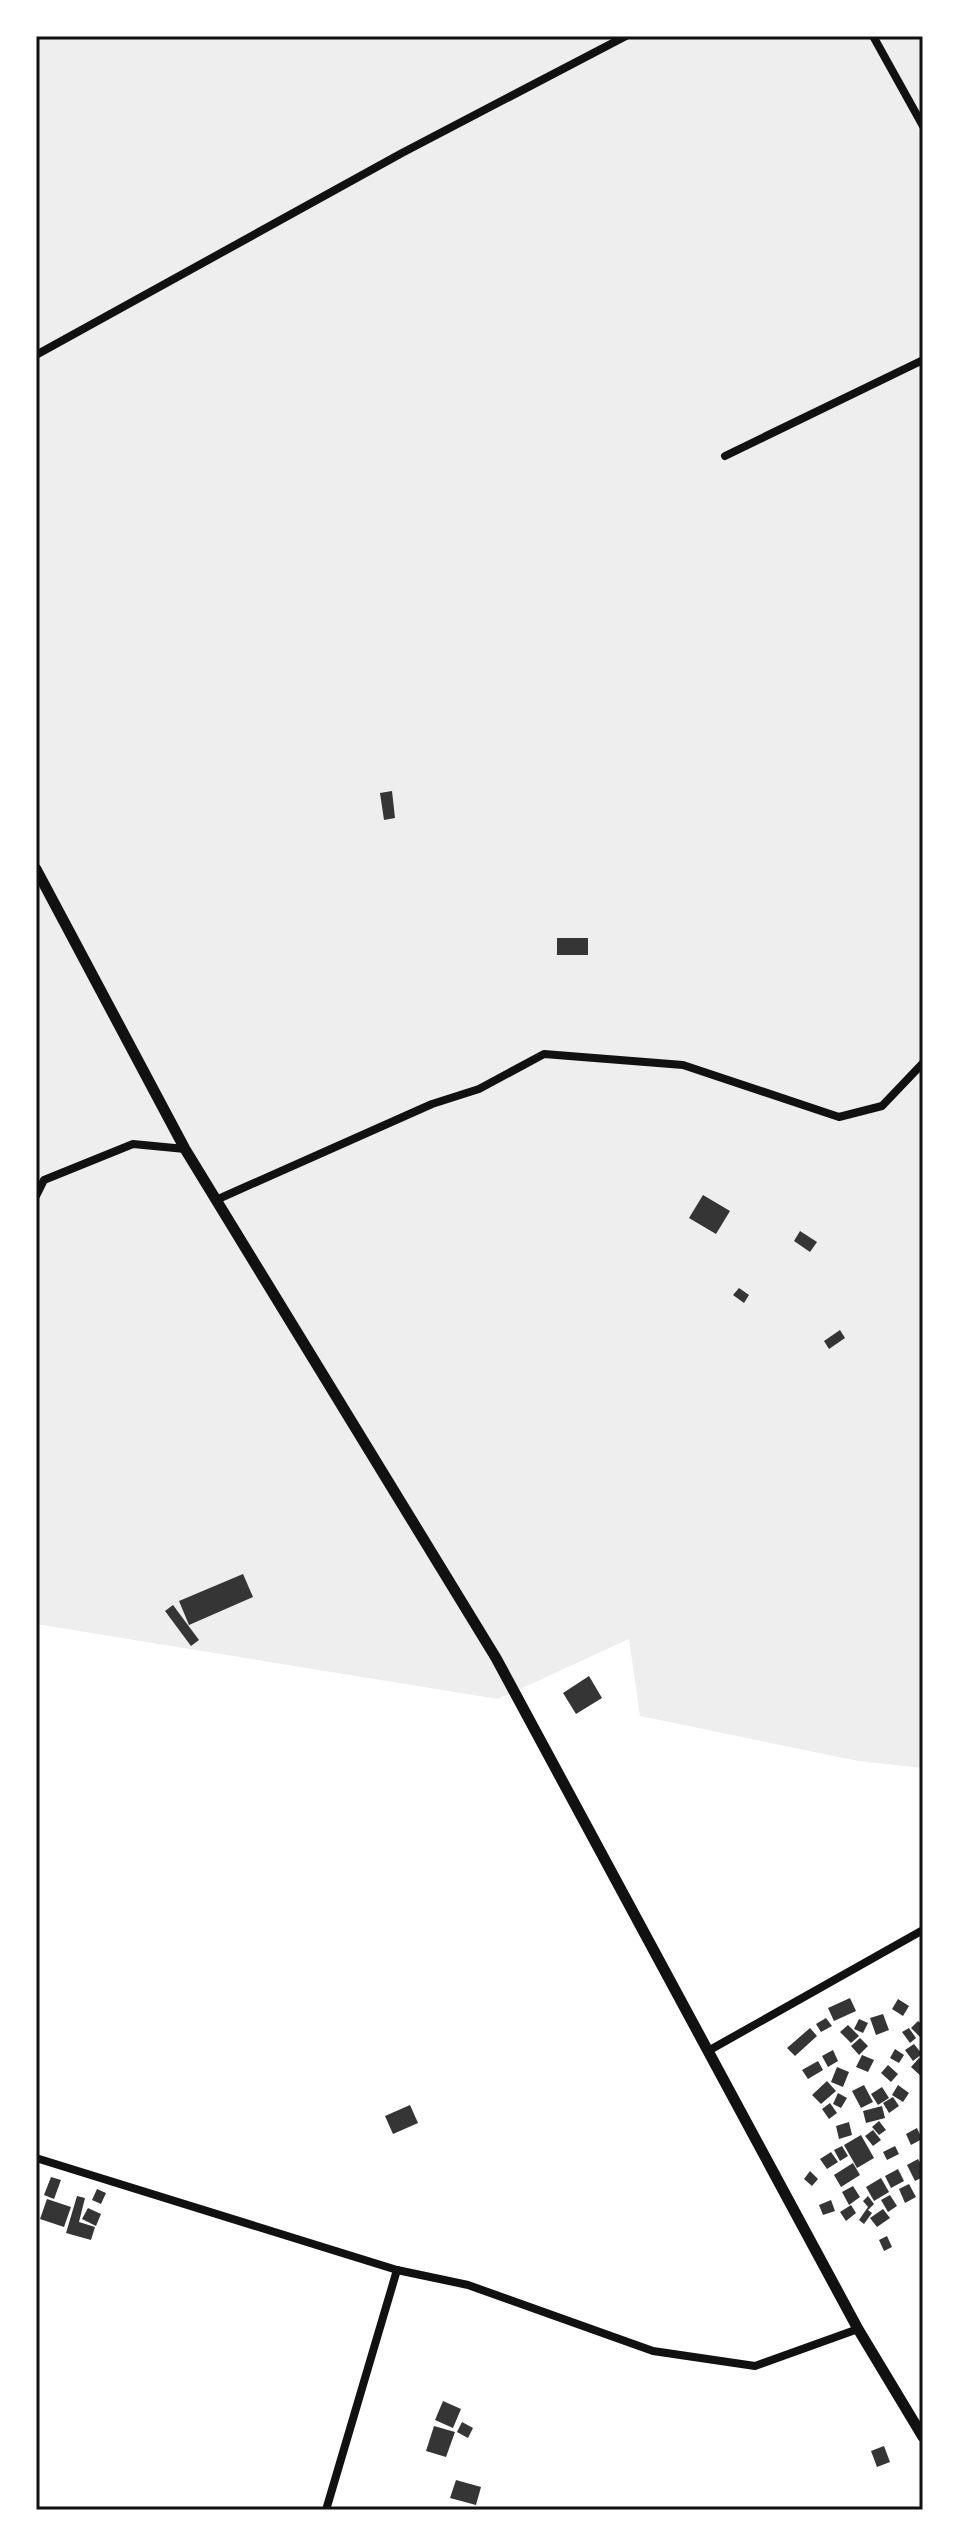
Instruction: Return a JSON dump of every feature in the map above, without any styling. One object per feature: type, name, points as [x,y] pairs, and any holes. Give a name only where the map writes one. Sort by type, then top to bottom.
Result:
[{"type":"street","points":[[36,355],[402,153],[626,36]]},
{"type":"street","points":[[873,36],[923,126]]},
{"type":"street","points":[[725,456],[923,360]]},
{"type":"street","points":[[36,869],[185,1149],[496,1658],[858,2329],[923,2437]]},
{"type":"street","points":[[216,1200],[432,1104],[479,1089],[544,1054],[683,1065],[839,1117],[882,1106],[923,1063]]},
{"type":"street","points":[[36,1196],[44,1180],[133,1144],[185,1149]]},
{"type":"street","points":[[708,2051],[923,1930]]},
{"type":"street","points":[[36,2158],[397,2270],[468,2285],[653,2351],[755,2366],[858,2329]]},
{"type":"street","points":[[326,2510],[397,2270]]},
{"type":"shaded area","points":[[36,36],[923,36],[923,1768],[858,1761],[640,1716],[629,1639],[498,1699],[36,1624]]},
{"type":"building","points":[[392,791],[395,818],[384,820],[380,793]]},
{"type":"building","points":[[557,938],[588,938],[588,955],[557,955]]},
{"type":"building","points":[[703,1195],[730,1211],[716,1234],[689,1218]]},
{"type":"building","points":[[800,1231],[817,1242],[810,1252],[794,1241]]},
{"type":"building","points":[[739,1288],[749,1295],[744,1303],[733,1295]]},
{"type":"building","points":[[840,1330],[845,1338],[829,1349],[824,1341]]},
{"type":"building","points":[[243,1574],[253,1597],[189,1625],[179,1601]]},
{"type":"building","points":[[173,1605],[199,1640],[191,1646],[165,1611]]},
{"type":"building","points":[[589,1676],[602,1698],[576,1714],[563,1693]]},
{"type":"building","points":[[850,1998],[856,2011],[834,2021],[828,2008]]},
{"type":"building","points":[[898,1999],[909,2006],[903,2016],[892,2009]]},
{"type":"building","points":[[883,2014],[889,2030],[876,2035],[870,2018]]},
{"type":"building","points":[[826,2018],[832,2026],[821,2032],[816,2024]]},
{"type":"building","points":[[859,2019],[868,2023],[863,2033],[854,2029]]},
{"type":"building","points":[[918,2021],[923,2025],[920,2037],[911,2028]]},
{"type":"building","points":[[848,2025],[859,2036],[851,2043],[840,2032]]},
{"type":"building","points":[[810,2028],[817,2036],[795,2056],[787,2048]]},
{"type":"building","points":[[909,2028],[916,2038],[910,2043],[902,2032]]},
{"type":"building","points":[[860,2038],[868,2046],[859,2055],[851,2046]]},
{"type":"building","points":[[914,2044],[922,2054],[913,2061],[905,2050]]},
{"type":"building","points":[[895,2049],[904,2055],[899,2063],[890,2058]]},
{"type":"building","points":[[833,2050],[838,2061],[828,2067],[822,2056]]},
{"type":"building","points":[[862,2055],[874,2060],[868,2072],[856,2067]]},
{"type":"building","points":[[919,2058],[923,2061],[923,2078],[911,2067]]},
{"type":"building","points":[[818,2061],[823,2070],[808,2079],[802,2070]]},
{"type":"building","points":[[888,2065],[898,2074],[891,2082],[881,2073]]},
{"type":"building","points":[[837,2067],[849,2072],[843,2087],[831,2082]]},
{"type":"building","points":[[827,2081],[836,2091],[821,2104],[812,2095]]},
{"type":"building","points":[[864,2085],[873,2102],[861,2108],[852,2091]]},
{"type":"building","points":[[898,2085],[909,2093],[903,2102],[892,2095]]},
{"type":"building","points":[[882,2087],[889,2098],[878,2105],[871,2094]]},
{"type":"building","points":[[838,2093],[847,2098],[841,2108],[833,2104]]},
{"type":"building","points":[[893,2097],[899,2106],[889,2113],[883,2103]]},
{"type":"building","points":[[830,2103],[837,2113],[829,2119],[822,2109]]},
{"type":"building","points":[[410,2105],[418,2123],[393,2134],[385,2116]]},
{"type":"building","points":[[882,2106],[885,2118],[866,2123],[863,2111]]},
{"type":"building","points":[[879,2121],[886,2130],[879,2135],[872,2127]]},
{"type":"building","points":[[849,2122],[852,2135],[839,2139],[836,2126]]},
{"type":"building","points":[[917,2128],[922,2139],[911,2145],[906,2134]]},
{"type":"building","points":[[873,2130],[881,2140],[873,2146],[865,2136]]},
{"type":"building","points":[[861,2135],[874,2158],[857,2168],[844,2145]]},
{"type":"building","points":[[842,2146],[848,2156],[840,2161],[834,2150]]},
{"type":"building","points":[[895,2146],[899,2154],[887,2160],[883,2152]]},
{"type":"building","points":[[831,2152],[838,2162],[827,2169],[820,2159]]},
{"type":"building","points":[[918,2159],[923,2168],[923,2177],[915,2181],[907,2165]]},
{"type":"building","points":[[853,2163],[860,2175],[841,2187],[834,2175]]},
{"type":"building","points":[[898,2169],[904,2181],[891,2188],[885,2176]]},
{"type":"building","points":[[810,2171],[818,2179],[812,2186],[804,2179]]},
{"type":"building","points":[[51,2177],[61,2180],[54,2199],[44,2195]]},
{"type":"building","points":[[881,2178],[889,2192],[874,2201],[866,2187]]},
{"type":"building","points":[[909,2184],[916,2197],[905,2203],[899,2189]]},
{"type":"building","points":[[853,2186],[860,2197],[849,2205],[842,2192]]},
{"type":"building","points":[[97,2189],[106,2193],[101,2204],[92,2200]]},
{"type":"building","points":[[890,2195],[897,2206],[888,2212],[881,2200]]},
{"type":"building","points":[[77,2196],[85,2198],[79,2222],[95,2227],[91,2240],[66,2233]]},
{"type":"building","points":[[868,2196],[874,2204],[868,2210],[872,2213],[864,2224],[859,2220],[868,2207],[863,2201]]},
{"type":"building","points":[[47,2199],[71,2207],[64,2227],[40,2219]]},
{"type":"building","points":[[831,2200],[835,2211],[823,2215],[819,2205]]},
{"type":"building","points":[[851,2205],[856,2213],[846,2221],[840,2212]]},
{"type":"building","points":[[88,2208],[101,2214],[96,2226],[82,2219]]},
{"type":"building","points":[[883,2209],[890,2218],[877,2227],[870,2218]]},
{"type":"building","points":[[887,2236],[892,2247],[884,2251],[879,2240]]},
{"type":"building","points":[[443,2401],[461,2409],[453,2428],[435,2420]]},
{"type":"building","points":[[462,2422],[473,2428],[468,2438],[457,2432]]},
{"type":"building","points":[[434,2426],[455,2432],[446,2457],[426,2451]]},
{"type":"building","points":[[884,2446],[890,2462],[877,2467],[871,2451]]},
{"type":"building","points":[[456,2480],[481,2487],[476,2505],[450,2498]]}]
